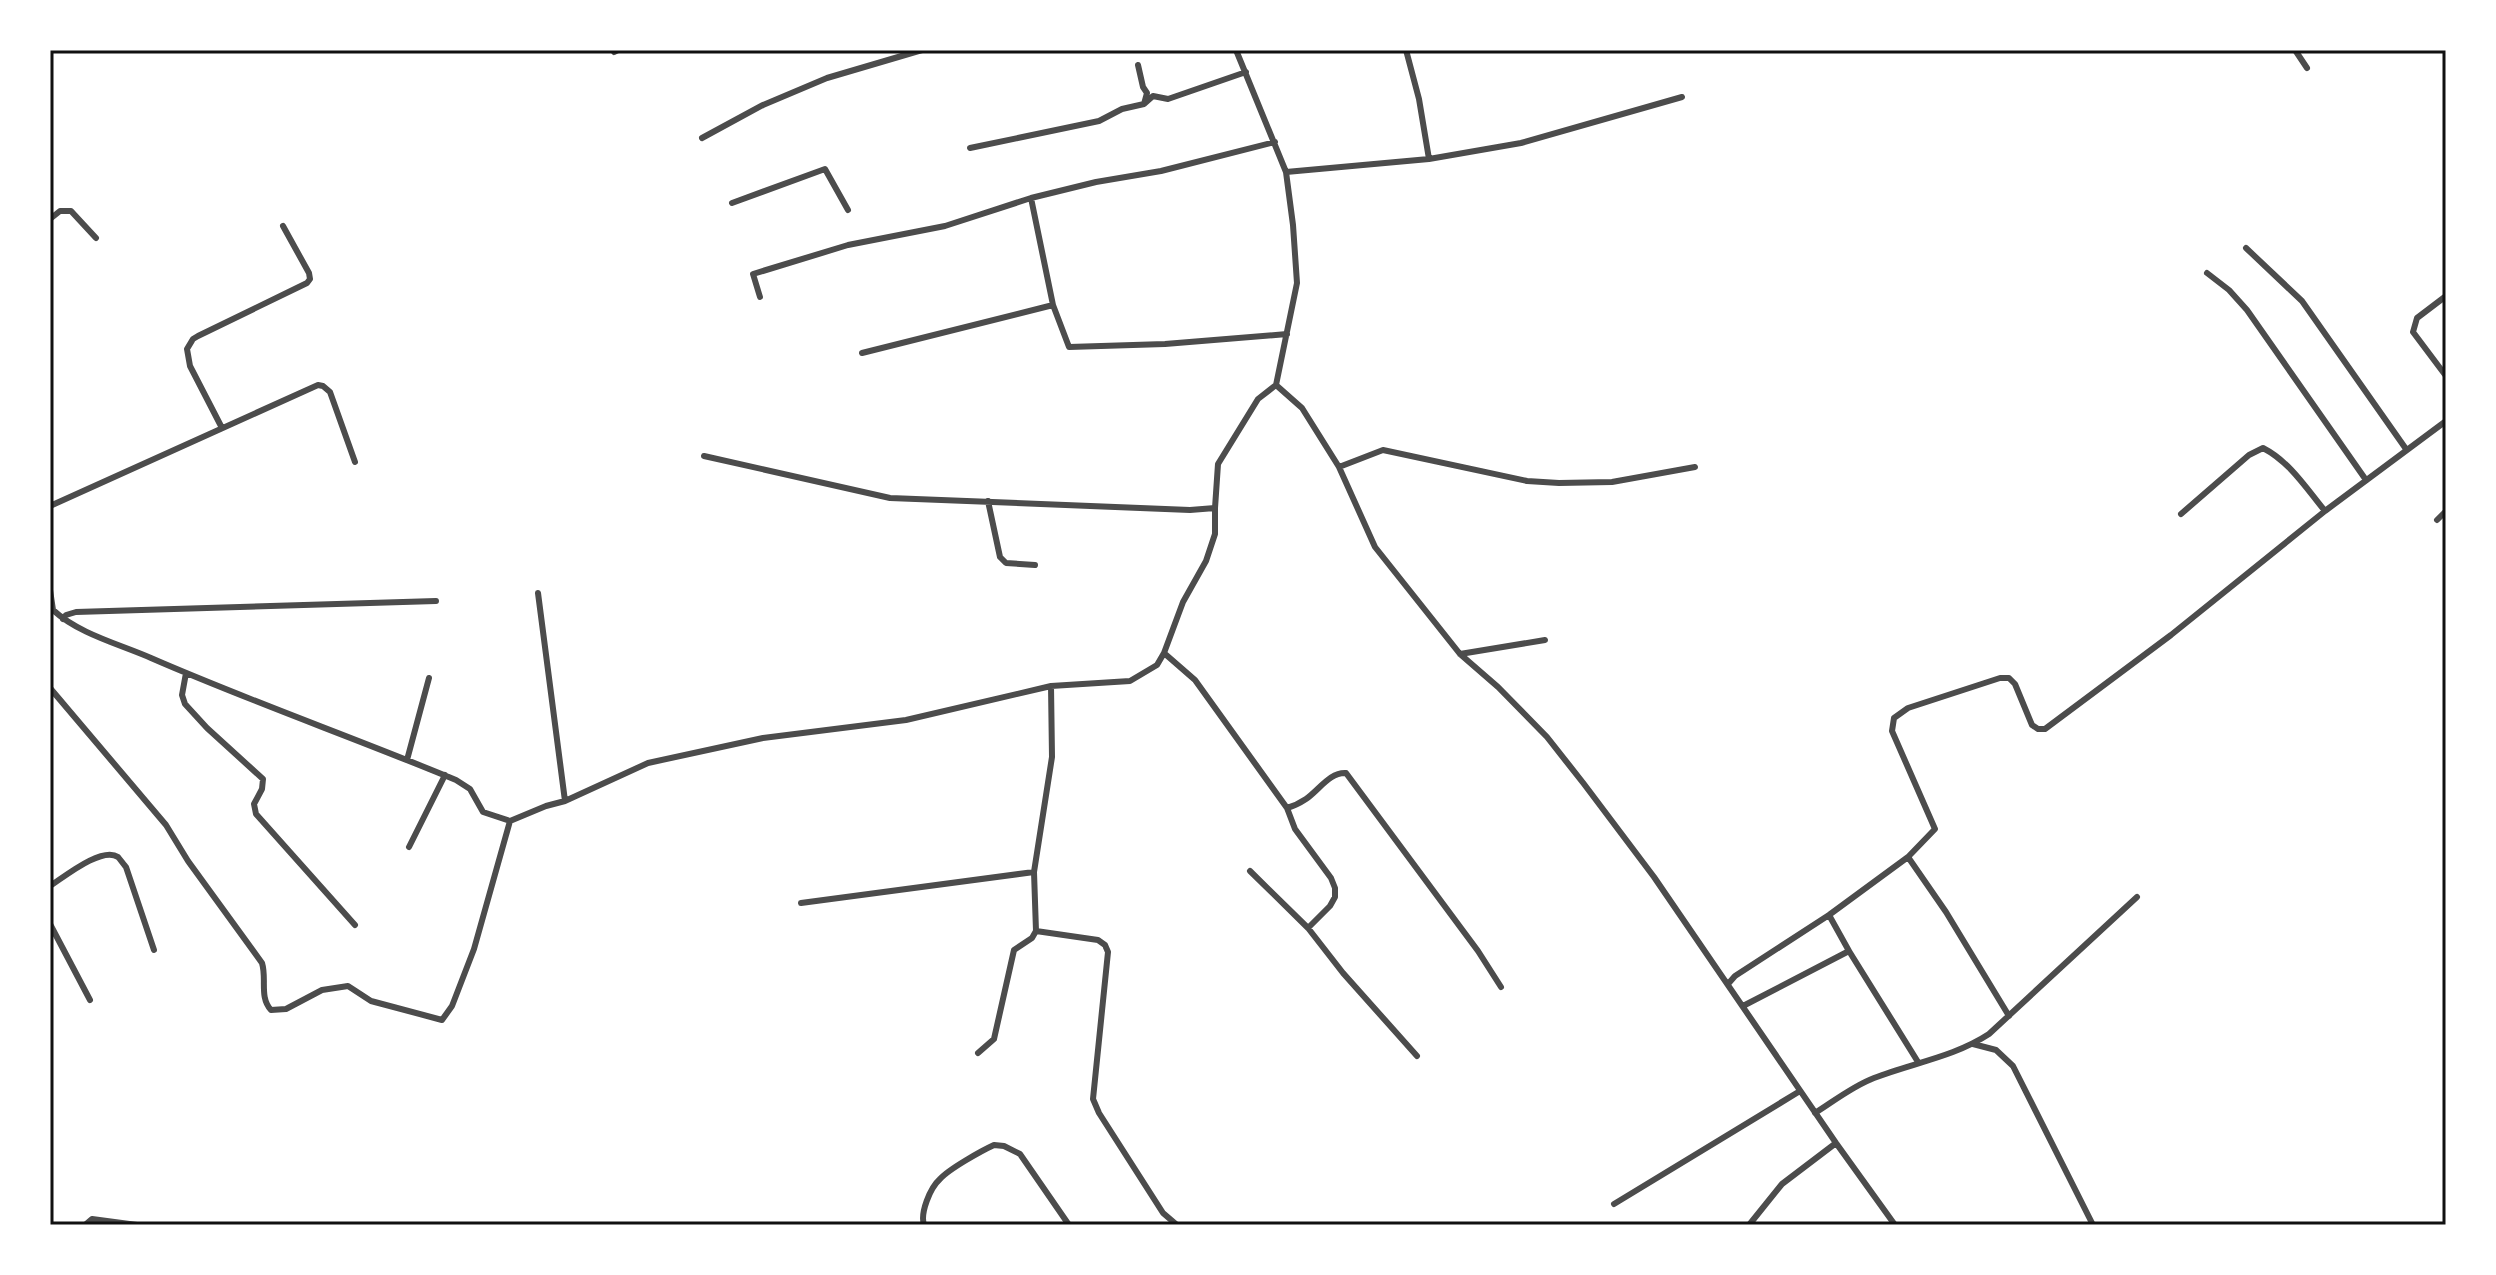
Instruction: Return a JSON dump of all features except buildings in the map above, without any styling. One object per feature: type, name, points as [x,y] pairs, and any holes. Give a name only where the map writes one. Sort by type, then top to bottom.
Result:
[{"type":"street","points":[[702,138],[763,105],[827,78],[922,50]]},
{"type":"street","points":[[50,590],[52,614],[186,673],[445,775],[470,789],[483,812],[510,821],[565,801],[648,763],[763,738],[906,720],[1051,686],[1130,681],[1157,665],[1183,602],[1206,561],[1215,534],[1218,464],[1258,399],[1276,385],[1297,283],[1286,172],[1236,50]]},
{"type":"street","points":[[1406,50],[1419,99],[1429,159]]},
{"type":"street","points":[[2295,50],[2307,68]]},
{"type":"street","points":[[1138,65],[1147,93],[1144,104]]},
{"type":"street","points":[[970,148],[1099,121],[1122,109],[1144,104],[1153,96],[1168,99],[1246,72]]},
{"type":"street","points":[[1286,172],[1429,159],[1521,143],[1682,97]]},
{"type":"street","points":[[760,297],[753,274],[848,245],[945,226],[1031,198],[1096,182],[1161,171],[1275,142]]},
{"type":"street","points":[[732,203],[825,169],[848,210]]},
{"type":"street","points":[[1031,198],[1053,305],[1069,347],[1165,344],[1287,334]]},
{"type":"street","points":[[50,219],[60,211],[71,211],[96,238]]},
{"type":"street","points":[[222,428],[190,366],[187,349],[198,336],[307,283],[309,273],[283,226]]},
{"type":"street","points":[[2246,248],[2302,301],[2406,449]]},
{"type":"street","points":[[2207,273],[2229,290],[2247,310],[2366,480]]},
{"type":"street","points":[[2446,296],[2417,318],[2413,332],[2446,376]]},
{"type":"street","points":[[862,353],[1053,305]]},
{"type":"street","points":[[50,506],[318,385],[330,392],[355,462]]},
{"type":"street","points":[[1276,385],[1302,408],[1339,467],[1375,547],[1460,654],[1498,687],[1556,748],[1654,877],[1895,1225]]},
{"type":"street","points":[[1728,984],[1735,976],[1829,915],[1908,857],[1935,829],[1892,731],[1894,718],[1900,712],[2000,678],[2009,678],[2015,684],[2032,725],[2045,729],[2446,421]]},
{"type":"street","points":[[2181,514],[2249,455],[2263,448],[2289,467],[2325,511]]},
{"type":"street","points":[[1339,467],[1383,450],[1527,481],[1559,483],[1612,482],[1695,467]]},
{"type":"street","points":[[704,456],[890,498],[1190,510],[1215,508]]},
{"type":"street","points":[[988,501],[1000,557],[1006,563],[1035,565]]},
{"type":"street","points":[[2437,520],[2446,511]]},
{"type":"street","points":[[538,593],[565,801]]},
{"type":"street","points":[[63,619],[76,612],[436,601]]},
{"type":"street","points":[[1460,654],[1545,640]]},
{"type":"street","points":[[1164,653],[1195,680],[1287,808],[1295,829],[1331,878],[1335,897],[1308,928]]},
{"type":"street","points":[[186,673],[182,695],[185,704],[263,779],[262,789],[254,804],[256,814],[355,925]]},
{"type":"street","points":[[407,760],[429,678]]},
{"type":"street","points":[[978,1053],[994,1039],[1014,950],[1029,941],[1036,931],[1034,872],[1052,757],[1051,686]]},
{"type":"street","points":[[50,688],[166,825],[188,861],[262,963],[264,1000],[271,1010],[286,1009],[322,990],[348,986],[371,1001],[442,1020],[452,1006],[474,949],[510,821]]},
{"type":"street","points":[[1287,808],[1308,798],[1334,775],[1346,773],[1478,951],[1501,987]]},
{"type":"street","points":[[409,847],[445,775]]},
{"type":"street","points":[[50,886],[93,859],[108,854],[119,857],[126,867],[154,950]]},
{"type":"street","points":[[1908,857],[1946,912],[2009,1016]]},
{"type":"street","points":[[1250,871],[1308,928],[1343,973],[1417,1056]]},
{"type":"street","points":[[801,903],[1034,872]]},
{"type":"street","points":[[1815,1113],[1871,1079],[1973,1044],[2009,1016],[2137,897]]},
{"type":"street","points":[[1829,915],[1918,1062]]},
{"type":"street","points":[[50,924],[90,1000]]},
{"type":"street","points":[[1036,931],[1098,940],[1105,945],[1108,952],[1093,1099],[1163,1213],[1177,1225]]},
{"type":"street","points":[[1743,1006],[1849,951]]},
{"type":"street","points":[[1973,1044],[1996,1050],[2013,1066],[2093,1225]]},
{"type":"street","points":[[1614,1204],[1800,1091]]},
{"type":"street","points":[[1749,1225],[1782,1184],[1836,1143]]},
{"type":"street","points":[[924,1225],[923,1209],[939,1179],[994,1145],[1020,1154],[1069,1225]]},
{"type":"street","points":[[85,1225],[92,1219],[137,1225]]}]
